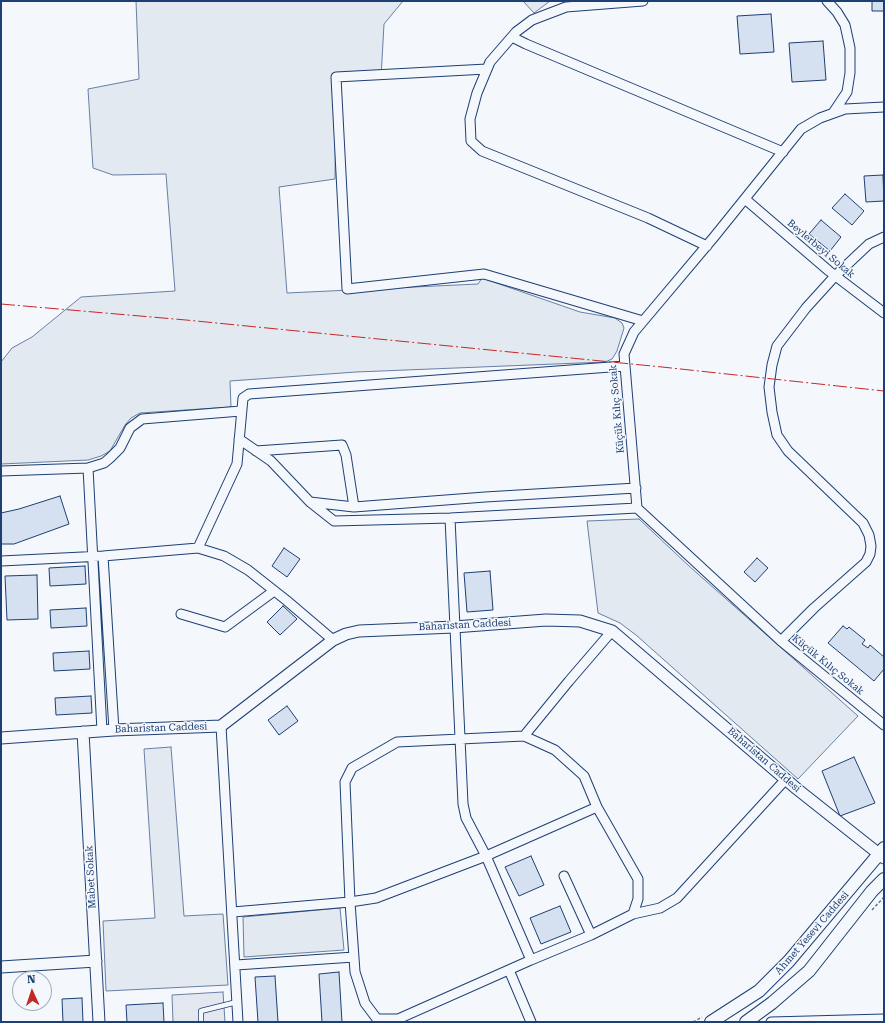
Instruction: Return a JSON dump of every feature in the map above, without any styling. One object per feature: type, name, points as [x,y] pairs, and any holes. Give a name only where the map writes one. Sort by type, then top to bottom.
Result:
[{"type":"main road","name":"Ahmet Yesevi Caddesi","points":[[711,1022],[759,991],[789,961],[882,853]]},
{"type":"main road","name":"Ahmet Yesevi Caddesi","points":[[746,1022],[772,1003],[809,971],[872,891],[884,879]]},
{"type":"street","points":[[643,1],[566,6],[532,20],[512,37],[490,62],[477,93],[470,119],[471,141],[482,151],[648,218],[707,246]]},
{"type":"street","points":[[827,1],[837,12],[845,25],[850,48],[850,72],[847,92],[833,113]]},
{"type":"street","points":[[512,37],[782,152]]},
{"type":"street","points":[[487,69],[336,77],[347,289],[484,274],[643,321]]},
{"type":"street","name":"Küçük Kılıç Sokak","points":[[884,107],[845,109],[820,118],[801,130],[707,246],[634,332],[624,354],[637,508],[781,641],[884,725]]},
{"type":"street","name":"Beylerbeyi Sokak","points":[[745,199],[835,276],[884,313]]},
{"type":"street","points":[[781,641],[814,608],[866,562],[870,554],[871,546],[869,535],[863,523],[788,451],[778,435],[772,412],[769,387],[772,365],[777,346],[806,308],[835,276],[869,244],[884,237]]},
{"type":"street","points":[[198,548],[237,464],[243,398],[248,394],[624,366]]},
{"type":"street","points":[[1,471],[88,468],[104,463],[110,458],[120,448],[130,428],[142,419],[241,411]]},
{"type":"street","points":[[239,439],[271,461],[310,502],[334,521],[450,518],[637,508]]},
{"type":"street","points":[[256,451],[342,445],[346,455],[354,507]]},
{"type":"street","points":[[88,468],[94,556],[102,731]]},
{"type":"street","points":[[310,502],[354,507],[636,488]]},
{"type":"street","points":[[450,518],[463,804],[466,818],[486,856],[531,960]]},
{"type":"street","points":[[1,561],[103,556],[198,548],[224,556],[248,570],[333,640]]},
{"type":"street","points":[[103,556],[114,730]]},
{"type":"street","points":[[181,614],[224,627],[274,591]]},
{"type":"street","name":"Baharistan Caddesi","points":[[1,738],[114,730],[221,726],[333,640],[346,634],[371,630],[454,627],[546,620],[580,621],[612,631],[786,779],[882,853]]},
{"type":"street","points":[[524,736],[612,631]]},
{"type":"street","points":[[221,726],[233,912],[238,1022]]},
{"type":"street","name":"Mabet Sokak","points":[[83,732],[99,1022]]},
{"type":"street","points":[[633,914],[638,900],[638,879],[597,807],[584,776],[555,750],[524,736],[397,742],[352,768],[344,782],[355,972],[365,1003],[378,1020],[398,1020],[531,960],[591,935],[633,914],[660,908],[677,898],[786,779]]},
{"type":"street","points":[[233,912],[350,902],[376,898],[486,856],[597,807]]},
{"type":"street","points":[[564,876],[591,935]]},
{"type":"street","points":[[236,965],[354,957]]},
{"type":"street","points":[[1,966],[96,961]]},
{"type":"street","points":[[510,970],[531,1022]]},
{"type":"street","points":[[771,1022],[884,1019]]},
{"type":"lane","points":[[201,1022],[201,1011],[238,1002]]},
{"type":"shaded area","points":[[136,1],[403,1],[384,24],[381,78],[336,80],[335,179],[279,187],[287,293],[478,284],[482,278],[580,312],[615,318],[622,323],[624,328],[617,351],[612,359],[605,362],[356,372],[230,381],[231,407],[140,413],[131,418],[125,425],[110,451],[101,456],[88,460],[1,464],[1,362],[12,348],[32,337],[81,297],[175,291],[166,174],[113,175],[93,168],[88,89],[139,79]]},
{"type":"shaded area","points":[[523,1],[550,1],[534,13]]},
{"type":"shaded area","points":[[639,519],[689,566],[858,716],[798,779],[636,635],[620,623],[598,613],[587,521]]},
{"type":"shaded area","points":[[171,747],[184,916],[223,914],[228,985],[106,991],[103,921],[155,918],[144,749]]},
{"type":"shaded area","points":[[340,908],[344,950],[244,957],[243,917]]},
{"type":"shaded area","points":[[223,992],[225,1022],[173,1022],[172,995]]},
{"type":"building","points":[[872,1],[884,1],[884,11],[872,11]]},
{"type":"building","points":[[771,14],[774,52],[740,54],[737,16]]},
{"type":"building","points":[[823,41],[826,80],[792,82],[789,43]]},
{"type":"building","points":[[883,175],[884,201],[866,202],[864,176]]},
{"type":"building","points":[[845,194],[864,211],[852,225],[832,208]]},
{"type":"building","points":[[821,220],[841,237],[830,251],[809,234]]},
{"type":"building","points":[[60,496],[69,524],[14,544],[1,544],[1,513]]},
{"type":"building","points":[[284,548],[300,559],[287,577],[272,566]]},
{"type":"building","points":[[757,558],[768,568],[755,582],[744,572]]},
{"type":"building","points":[[85,566],[86,584],[50,586],[49,568]]},
{"type":"building","points":[[490,571],[493,610],[467,612],[464,573]]},
{"type":"building","points":[[37,575],[38,619],[7,620],[5,576]]},
{"type":"building","points":[[283,606],[297,619],[280,635],[267,622]]},
{"type":"building","points":[[86,608],[87,626],[51,628],[50,610]]},
{"type":"building","points":[[843,626],[847,629],[849,627],[865,640],[862,644],[868,648],[870,645],[884,657],[884,669],[874,681],[828,643]]},
{"type":"building","points":[[89,651],[90,669],[54,671],[53,653]]},
{"type":"building","points":[[91,696],[92,713],[56,715],[55,698]]},
{"type":"building","points":[[287,706],[298,721],[279,735],[268,720]]},
{"type":"building","points":[[854,757],[875,803],[840,816],[822,771]]},
{"type":"building","points":[[531,856],[544,885],[519,896],[505,867]]},
{"type":"building","points":[[560,906],[571,932],[541,944],[530,918]]},
{"type":"building","points":[[339,972],[342,1022],[322,1022],[319,974]]},
{"type":"building","points":[[275,976],[278,1022],[258,1022],[255,977]]},
{"type":"building","points":[[82,998],[83,1022],[63,1022],[62,999]]},
{"type":"building","points":[[163,1003],[164,1022],[127,1022],[126,1005]]},
{"type":"power","points":[[1,304],[186,320],[662,367],[884,391]]}]
